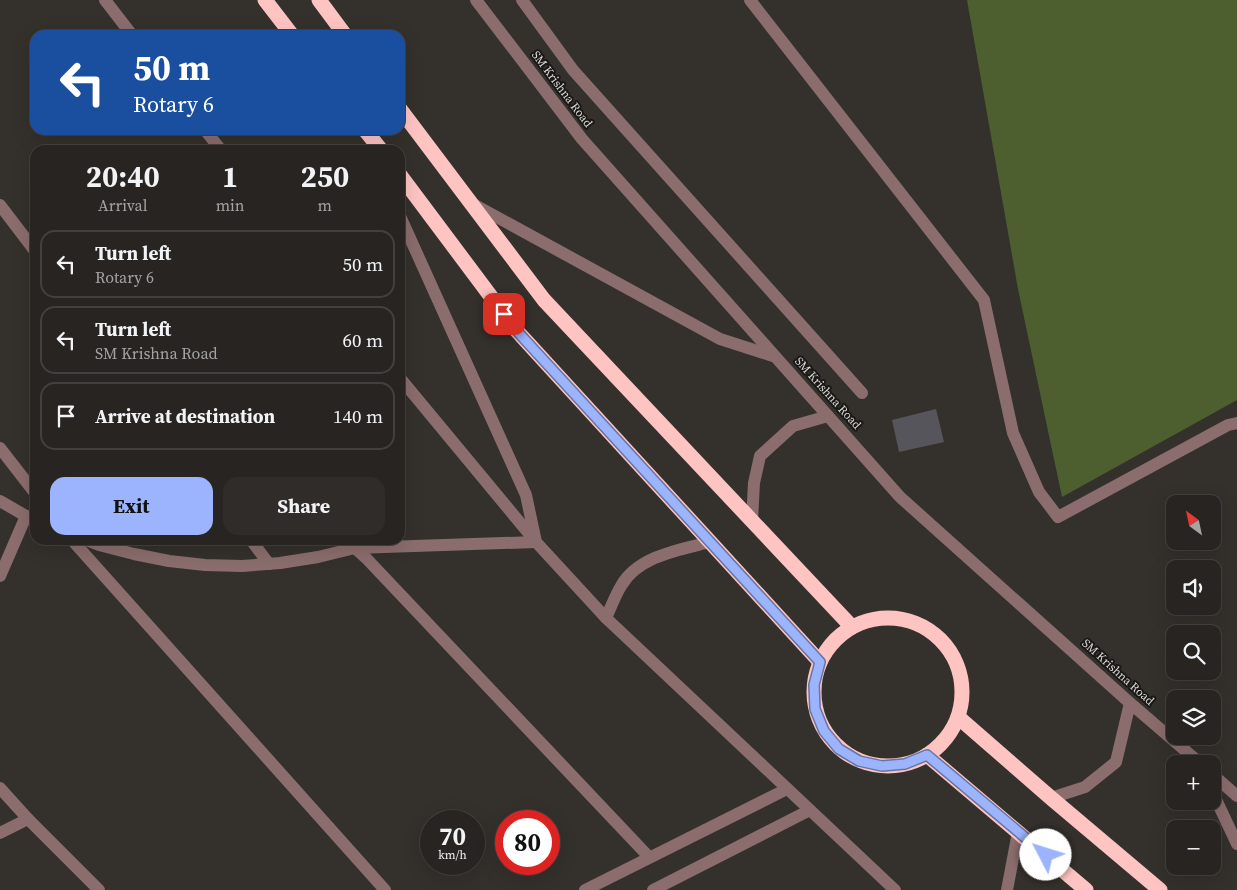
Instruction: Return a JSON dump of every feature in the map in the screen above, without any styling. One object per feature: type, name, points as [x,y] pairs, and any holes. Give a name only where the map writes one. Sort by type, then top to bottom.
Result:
[{"type":"highway","points":[[265,0],[288,30]]},
{"type":"highway","points":[[318,0],[341,30]]},
{"type":"highway","points":[[405,116],[544,300],[852,627]]},
{"type":"highway","points":[[405,182],[516,330],[820,662]]},
{"type":"highway","points":[[877,618],[902,619],[926,628],[945,645],[958,667],[962,692],[958,717],[945,740],[927,755],[905,764],[882,766],[859,761],[839,749],[824,731],[815,709],[814,685],[820,662],[832,643],[852,627],[877,618]]},
{"type":"highway","points":[[958,717],[1160,890]]},
{"type":"highway","points":[[927,755],[1086,890]]},
{"type":"street","points":[[104,0],[128,30]]},
{"type":"street","name":"SM Krishna Road","points":[[476,0],[582,139],[900,497],[1191,755]]},
{"type":"street","points":[[522,0],[573,70],[862,393]]},
{"type":"street","points":[[750,0],[984,300],[1014,433],[1038,492],[1058,517],[1228,425],[1237,423]]},
{"type":"street","points":[[209,135],[217,145]]},
{"type":"street","points":[[470,203],[720,340],[774,356]]},
{"type":"street","points":[[0,205],[30,244]]},
{"type":"street","points":[[405,227],[526,495],[536,542]]},
{"type":"street","points":[[405,384],[536,542],[606,618],[895,890]]},
{"type":"street","points":[[752,521],[754,483],[760,456],[793,426],[828,416]]},
{"type":"street","points":[[0,448],[30,487]]},
{"type":"street","points":[[0,502],[30,518],[0,576]]},
{"type":"street","points":[[99,545],[169,561],[242,566],[318,557],[355,548],[536,542]]},
{"type":"street","points":[[606,618],[621,584],[634,569],[660,555],[710,542]]},
{"type":"street","points":[[76,545],[385,890]]},
{"type":"street","points":[[255,545],[269,564]]},
{"type":"street","points":[[355,548],[650,857]]},
{"type":"street","points":[[1051,798],[1085,787],[1116,762],[1130,702]]},
{"type":"street","points":[[1221,782],[1237,796]]},
{"type":"street","points":[[0,788],[99,890]]},
{"type":"street","points":[[585,890],[787,790]]},
{"type":"street","points":[[653,890],[810,810]]},
{"type":"street","points":[[1221,810],[1237,844]]},
{"type":"street","points":[[0,833],[28,819]]},
{"type":"street","points":[[1007,890],[1018,832]]},
{"type":"green space","points":[[967,0],[1237,0],[1237,400],[1062,497],[1018,289]]},
{"type":"building","points":[[936,409],[944,442],[899,452],[892,420]]},
{"type":"route","points":[[504,314],[516,330],[820,662],[814,685],[815,709],[824,731],[839,749],[859,761],[882,766],[905,764],[927,755],[1046,855]]}]
